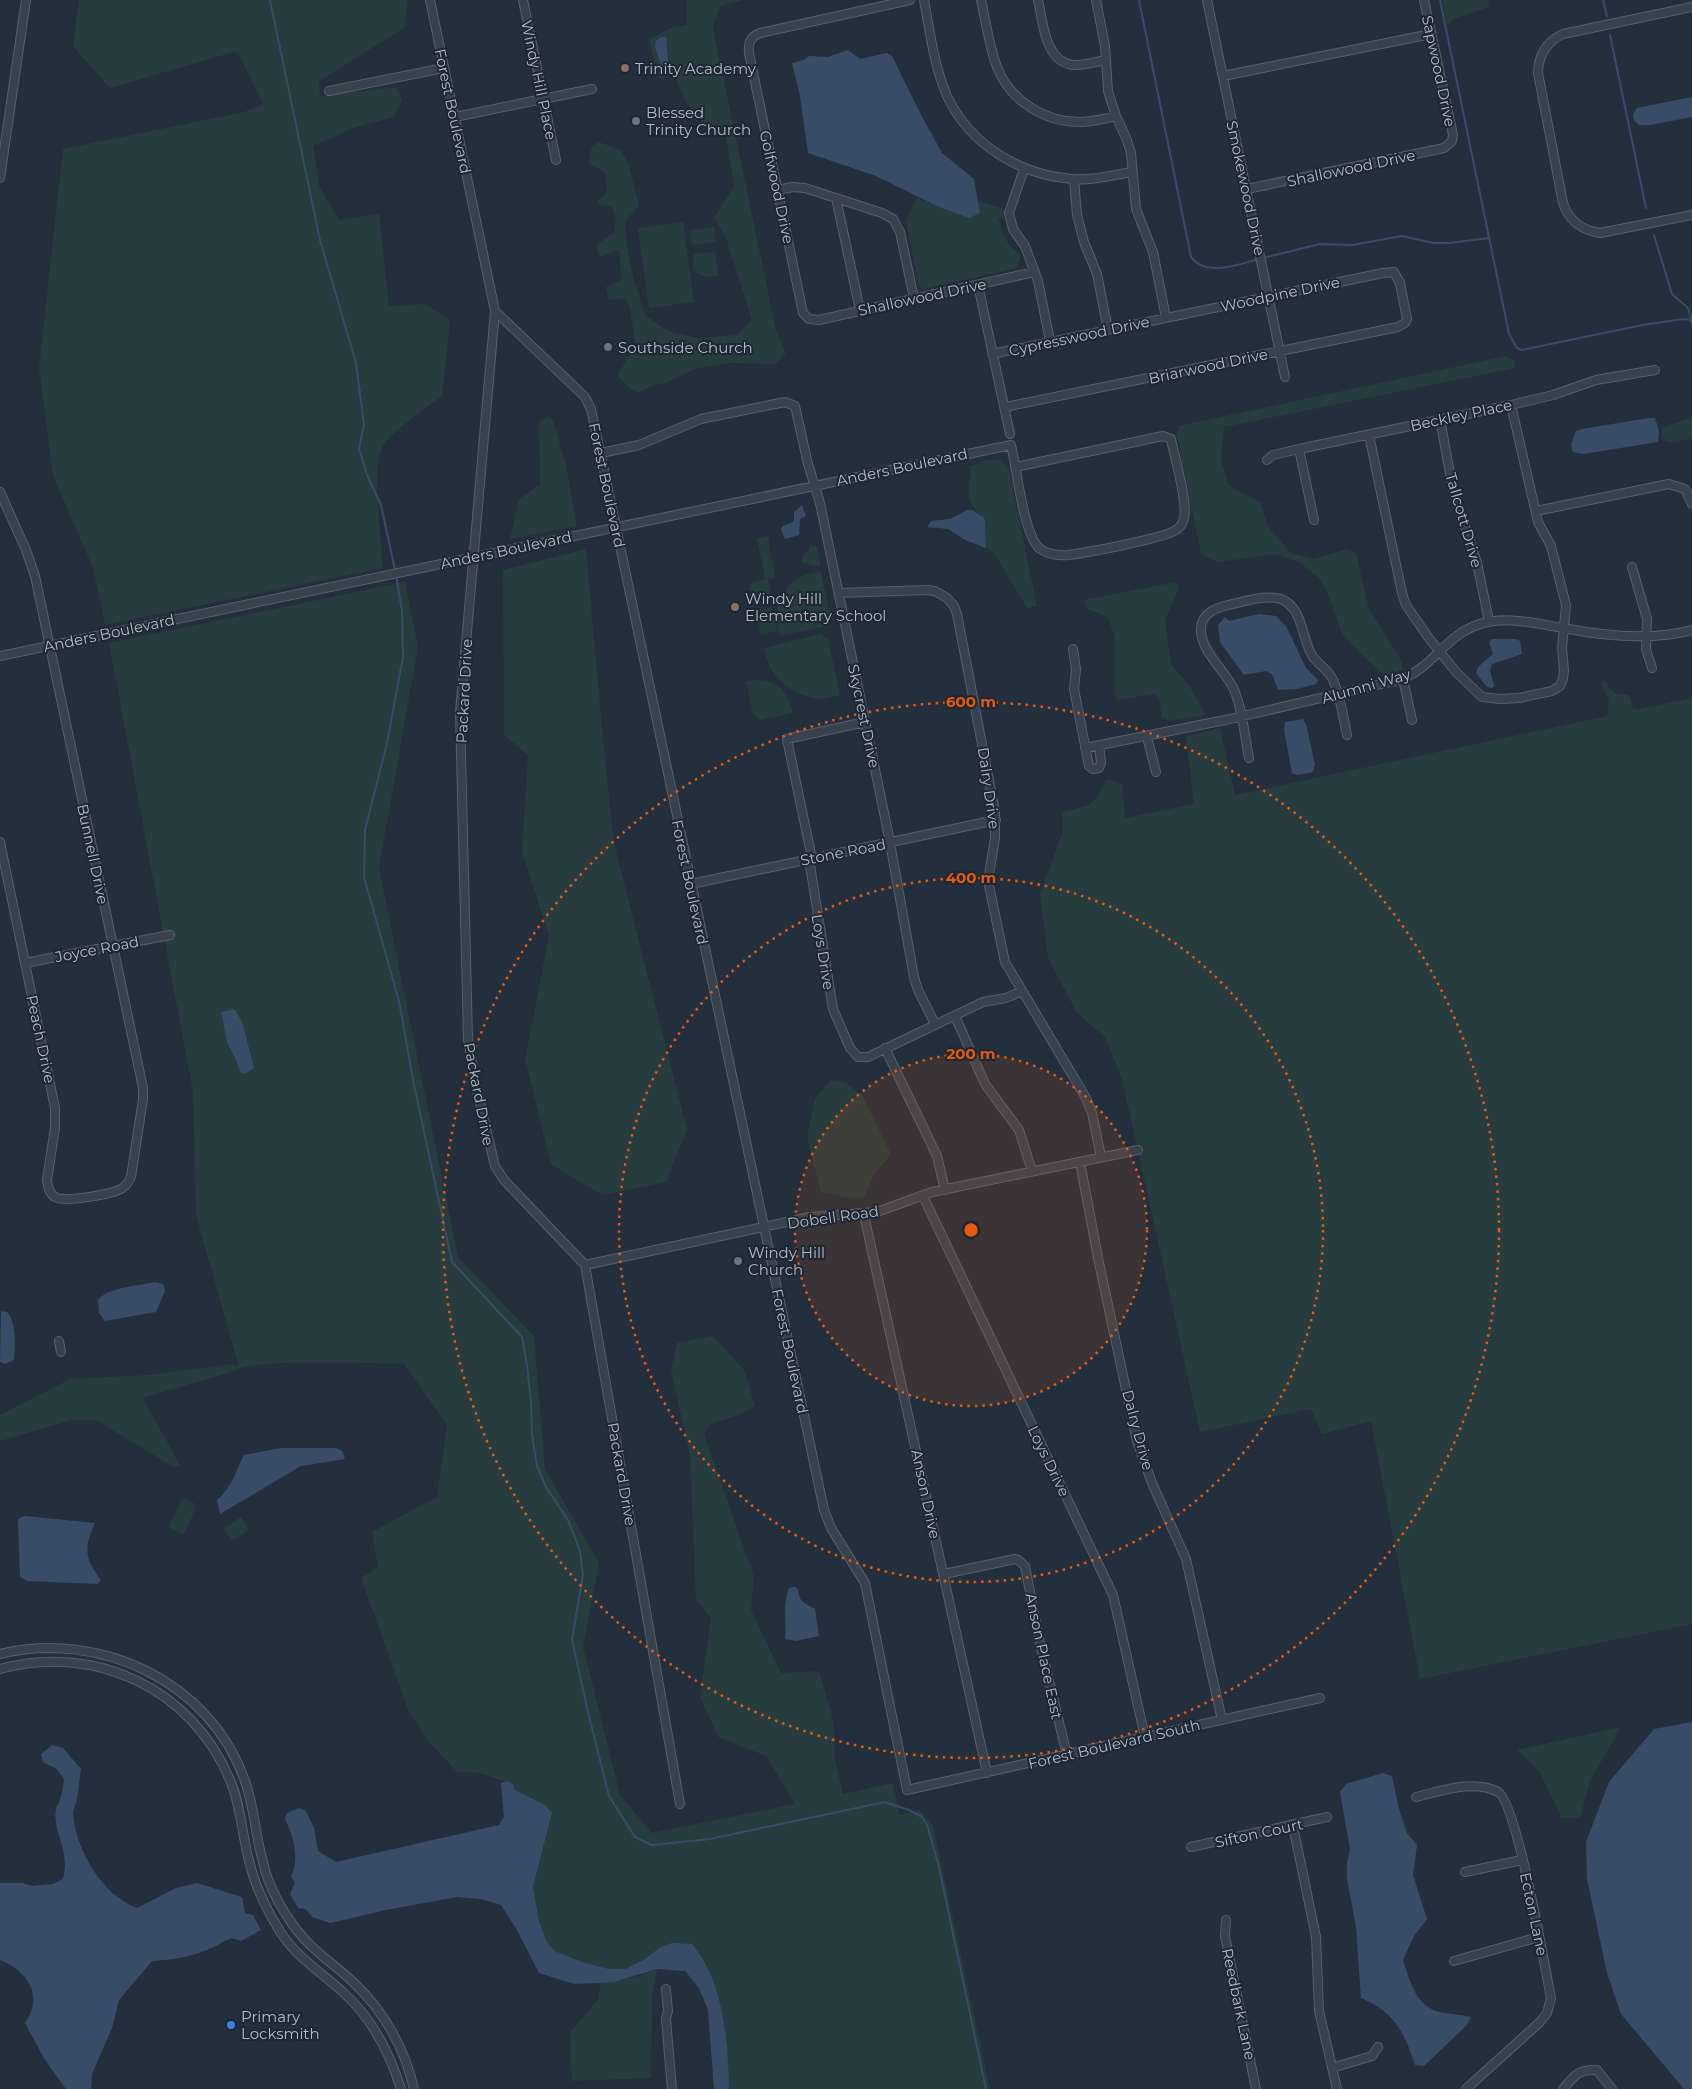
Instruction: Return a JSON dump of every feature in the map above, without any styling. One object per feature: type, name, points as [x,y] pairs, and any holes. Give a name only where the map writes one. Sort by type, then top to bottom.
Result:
[{"type":"street","points":[[0,178],[26,0]]},
{"type":"street","name":"Forest Boulevard","points":[[430,0],[495,312],[585,397],[591,409],[824,1510],[830,1528],[865,1583],[907,1790]]},
{"type":"street","name":"Windy Hill Place","points":[[523,0],[556,160]]},
{"type":"street","name":"Golfwood Drive","points":[[809,318],[806,317],[801,306],[749,53],[749,42],[752,37],[760,33],[910,0]]},
{"type":"street","points":[[924,0],[937,68],[948,97],[971,132],[998,155],[1024,169],[1051,176],[1074,179],[1132,172]]},
{"type":"street","points":[[981,0],[997,68],[1003,80],[1018,98],[1038,112],[1067,122],[1083,122],[1116,116]]},
{"type":"street","points":[[1038,0],[1049,46],[1054,55],[1069,64],[1075,65],[1106,60]]},
{"type":"street","points":[[1096,0],[1105,46],[1108,91],[1116,116],[1127,140],[1136,209],[1153,252],[1166,318]]},
{"type":"street","name":"Smokewood Drive","points":[[1207,0],[1285,376]]},
{"type":"street","name":"Sapwood Drive","points":[[1424,0],[1453,135],[1452,142]]},
{"type":"street","points":[[1692,7],[1559,36],[1548,44],[1538,66],[1541,94],[1563,203],[1570,218],[1582,228],[1591,232],[1605,232],[1692,215]]},
{"type":"street","points":[[1223,76],[1430,34]]},
{"type":"street","points":[[329,91],[444,68]]},
{"type":"street","points":[[455,117],[592,89]]},
{"type":"street","name":"Shallowood Drive","points":[[1247,189],[1444,148],[1452,142]]},
{"type":"street","points":[[1024,169],[1009,213],[1013,229],[1025,246],[1038,281],[1050,341]]},
{"type":"street","points":[[1074,179],[1077,215],[1084,242],[1097,274],[1108,330]]},
{"type":"street","points":[[777,190],[798,187],[882,212],[893,219],[902,237],[914,298]]},
{"type":"street","points":[[836,198],[860,310]]},
{"type":"street","name":"Shallowood Drive","points":[[809,318],[818,320],[1034,272]]},
{"type":"street","name":"Woodpine Drive","points":[[1166,318],[1394,272],[1399,278],[1408,319]]},
{"type":"street","points":[[978,285],[1010,434]]},
{"type":"street","name":"Packard Drive","points":[[495,312],[460,712],[469,1052],[495,1166],[504,1180],[585,1265],[680,1804]]},
{"type":"street","name":"Cypresswood Drive","points":[[992,354],[1166,318]]},
{"type":"street","name":"Briarwood Drive","points":[[1005,407],[1398,327],[1408,319]]},
{"type":"street","name":"Beckley Place","points":[[1267,460],[1273,456],[1299,449],[1553,395],[1596,380],[1655,370]]},
{"type":"street","name":"Skycrest Drive","points":[[601,453],[639,445],[701,418],[785,402],[795,406],[814,486],[820,503],[839,593],[915,983],[935,1024]]},
{"type":"street","points":[[1369,435],[1404,599],[1417,623],[1482,697],[1488,699],[1519,698],[1552,691],[1560,686],[1564,670],[1562,648],[1566,605],[1551,546],[1538,522],[1511,405]]},
{"type":"street","name":"Tallcott Drive","points":[[1440,419],[1453,490],[1476,563],[1489,621]]},
{"type":"street","points":[[1163,436],[1171,439],[1185,517],[1176,530],[1160,536],[1068,555],[1045,552],[1040,548],[1030,531],[1016,466],[1163,436]]},
{"type":"street","name":"Anders Boulevard","points":[[0,656],[1011,445],[1016,466]]},
{"type":"street","points":[[1299,449],[1314,520]]},
{"type":"street","points":[[1536,511],[1669,484],[1681,487],[1688,492],[1692,504]]},
{"type":"street","name":"Bunnell Drive","points":[[0,492],[31,562],[141,1081],[143,1099],[130,1180],[121,1189],[93,1196]]},
{"type":"street","points":[[1632,567],[1647,619],[1646,649],[1652,668]]},
{"type":"street","name":"Dalry Drive","points":[[839,593],[926,590],[939,593],[954,606],[964,645],[996,820],[989,888],[1005,962],[1086,1098],[1092,1113],[1101,1157]]},
{"type":"street","points":[[1249,758],[1235,691],[1208,650],[1203,639],[1201,624],[1205,617],[1211,611],[1228,606],[1263,598],[1274,598],[1284,601],[1295,612],[1313,656],[1331,676],[1338,694],[1347,735]]},
{"type":"street","name":"Alumni Way","points":[[1085,748],[1240,717],[1403,679],[1422,668],[1451,639],[1465,630],[1489,621],[1518,622],[1646,636],[1668,636],[1692,630]]},
{"type":"street","points":[[1073,649],[1076,669],[1074,689],[1089,766],[1094,769],[1099,768],[1101,762],[1099,746]]},
{"type":"street","points":[[1403,679],[1412,720]]},
{"type":"street","name":"Loys Drive","points":[[865,722],[787,739],[810,849],[811,855],[808,859],[833,1009],[850,1048],[855,1056],[862,1059],[988,1000],[1006,998],[1022,991]]},
{"type":"street","points":[[1147,737],[1156,772]]},
{"type":"street","name":"Stone Road","points":[[691,884],[996,820]]},
{"type":"street","name":"Peach Drive","points":[[0,842],[55,1108],[55,1128],[47,1180],[48,1188],[55,1197],[62,1200],[93,1196]]},
{"type":"street","name":"Joyce Road","points":[[25,963],[170,935]]},
{"type":"street","points":[[955,1016],[985,1084],[1018,1130],[1032,1171]]},
{"type":"street","points":[[885,1048],[936,1156],[945,1190]]},
{"type":"street","name":"Dobell Road","points":[[585,1265],[821,1215],[864,1215],[889,1209],[945,1190],[1138,1150]]},
{"type":"street","name":"Dalry Drive","points":[[1080,1162],[1098,1258],[1137,1441],[1152,1483],[1186,1559],[1222,1720]]},
{"type":"street","name":"Loys Drive","points":[[923,1196],[1113,1595],[1145,1737]]},
{"type":"street","name":"Anson Drive","points":[[864,1215],[987,1773]]},
{"type":"street","points":[[59,1341],[61,1352]]},
{"type":"street","name":"Anson Place East","points":[[944,1574],[1018,1560],[1025,1566],[1040,1644],[1066,1754]]},
{"type":"street","points":[[0,1654],[46,1647],[76,1649],[114,1657],[146,1670],[181,1693],[214,1725],[241,1768],[251,1800],[261,1858],[271,1888],[298,1933],[322,1957],[342,1972],[364,1993],[381,2014],[402,2051],[414,2089]]},
{"type":"street","points":[[0,1669],[34,1662],[68,1661],[96,1666],[128,1676],[140,1682],[178,1708],[198,1729],[226,1772],[238,1804],[250,1867],[264,1903],[293,1948],[361,2010],[388,2054],[400,2089]]},
{"type":"street","points":[[128,1676],[135,1665]]},
{"type":"street","points":[[140,1682],[146,1670]]},
{"type":"street","name":"Forest Boulevard South","points":[[907,1790],[1320,1698]]},
{"type":"street","name":"Ecton Lane","points":[[1416,1797],[1474,1786],[1484,1786],[1501,1794],[1510,1810],[1551,1998],[1547,2013],[1540,2022],[1466,2089]]},
{"type":"street","points":[[238,1804],[251,1800]]},
{"type":"street","name":"Sifton Court","points":[[1191,1847],[1327,1817]]},
{"type":"street","points":[[1293,1826],[1316,1937],[1320,2011],[1337,2089]]},
{"type":"street","points":[[1464,1872],[1522,1860]]},
{"type":"street","name":"Reedbark Lane","points":[[1226,1920],[1225,1936],[1256,2089]]},
{"type":"street","points":[[1454,1961],[1539,1938]]},
{"type":"street","points":[[314,1968],[322,1957]]},
{"type":"street","points":[[666,1989],[668,2011],[666,2020],[672,2089]]},
{"type":"street","points":[[384,2046],[396,2038]]},
{"type":"street","points":[[1332,2068],[1372,2056],[1378,2047]]},
{"type":"street","points":[[388,2054],[402,2051]]},
{"type":"street","points":[[1563,2089],[1579,2072],[1586,2069],[1597,2070],[1612,2089]]},
{"type":"green space","points":[[79,0],[408,0],[404,28],[319,81],[320,96],[397,87],[402,100],[394,117],[353,128],[313,146],[319,186],[339,220],[379,214],[389,306],[425,304],[450,320],[442,396],[393,434],[386,441],[379,457],[377,488],[383,568],[105,625],[93,568],[53,475],[39,368],[63,149],[244,112],[263,104],[237,51],[110,88],[73,46]]},
{"type":"green space","points":[[686,0],[743,0],[720,6],[713,28],[776,330],[786,353],[775,364],[728,363],[695,369],[668,382],[649,387],[638,393],[627,386],[617,375],[636,347],[630,308],[625,298],[609,300],[606,287],[621,280],[620,253],[617,250],[600,257],[596,245],[613,233],[616,219],[612,207],[599,205],[598,201],[606,191],[607,185],[604,172],[588,163],[592,146],[599,142],[620,150],[628,162],[639,206],[625,221],[627,246],[633,277],[645,315],[668,331],[701,339],[738,334],[752,320],[726,238],[714,217],[734,187],[725,131],[714,133],[706,129],[684,99],[674,73],[662,80],[657,75],[649,39],[671,28],[687,25]]},
{"type":"green space","points":[[1442,0],[1488,0],[1489,7],[1456,18],[1447,25]]},
{"type":"green space","points":[[917,197],[939,207],[980,213],[978,201],[1004,209],[1003,217],[998,219],[1008,244],[1021,255],[1017,268],[924,289],[919,286],[906,221]]},
{"type":"green space","points":[[683,222],[694,302],[649,308],[638,228]]},
{"type":"green space","points":[[714,227],[716,242],[692,245],[690,230]]},
{"type":"green space","points":[[715,252],[719,275],[704,276],[693,269],[694,254]]},
{"type":"green space","points":[[1506,356],[1514,360],[1515,368],[1224,427],[1221,462],[1229,486],[1260,502],[1269,528],[1291,553],[1314,559],[1347,549],[1356,553],[1369,609],[1401,660],[1403,670],[1385,676],[1361,654],[1342,634],[1328,593],[1319,578],[1299,562],[1275,554],[1219,562],[1201,554],[1177,436],[1179,426]]},
{"type":"green space","points":[[548,416],[553,420],[566,465],[577,526],[510,539],[519,499],[540,485],[539,423]]},
{"type":"green space","points":[[1692,417],[1692,438],[1674,443],[1662,440],[1662,428]]},
{"type":"green space","points":[[988,460],[1001,460],[1009,470],[1037,606],[1027,608],[994,553],[986,548],[985,519],[973,507],[970,501],[971,466]]},
{"type":"green space","points":[[768,536],[775,577],[768,579],[770,595],[751,599],[750,583],[765,579],[757,538]]},
{"type":"green space","points":[[810,545],[817,547],[821,564],[818,567],[803,563],[801,560],[804,553],[808,552]]},
{"type":"green space","points":[[586,549],[614,843],[687,1130],[666,1182],[602,1195],[551,1164],[525,1059],[549,936],[522,852],[528,755],[504,735],[503,570]]},
{"type":"green space","points":[[821,571],[831,620],[827,626],[780,636],[777,612],[783,592],[798,578]]},
{"type":"green space","points":[[405,582],[418,647],[379,868],[458,1257],[534,1336],[545,1469],[599,1563],[583,1646],[620,1795],[652,1833],[795,1804],[766,1756],[718,1737],[700,1697],[711,1618],[696,1599],[690,1454],[671,1371],[677,1343],[713,1336],[744,1370],[755,1406],[739,1415],[710,1424],[704,1434],[754,1577],[751,1610],[781,1673],[819,1671],[834,1723],[835,1761],[843,1794],[893,1783],[899,1815],[920,1810],[933,1826],[990,2089],[729,2089],[724,2021],[716,1993],[659,1948],[645,1959],[625,1969],[609,1969],[579,1961],[555,1951],[547,1942],[539,1921],[533,1887],[552,1813],[545,1805],[515,1790],[513,1784],[480,1773],[457,1772],[430,1743],[409,1712],[361,1578],[378,1567],[372,1532],[437,1497],[447,1425],[404,1364],[264,1364],[246,1367],[143,1398],[180,1465],[175,1468],[96,1420],[72,1420],[0,1441],[0,1415],[70,1379],[148,1375],[233,1364],[239,1367],[196,1215],[193,1092],[109,643]]},
{"type":"green space","points":[[1176,582],[1179,587],[1165,620],[1171,664],[1188,684],[1206,715],[1169,721],[1162,718],[1159,698],[1154,694],[1117,700],[1115,692],[1115,636],[1107,616],[1087,609],[1084,600]]},
{"type":"green space","points":[[772,607],[777,631],[761,635],[756,611]]},
{"type":"green space","points":[[820,634],[828,639],[840,695],[826,699],[805,696],[785,685],[770,667],[764,648]]},
{"type":"green space","points":[[1604,680],[1614,693],[1629,695],[1634,710],[1692,698],[1692,1624],[1420,1679],[1371,1421],[1322,1434],[1311,1409],[1200,1432],[1122,1079],[1105,1037],[1077,1013],[1048,958],[1040,894],[1063,831],[1062,812],[1090,804],[1098,796],[1106,780],[1122,784],[1125,818],[1194,804],[1186,736],[1220,728],[1235,795],[1607,716],[1609,702],[1601,684]]},
{"type":"green space","points":[[746,681],[771,682],[777,685],[785,693],[793,713],[760,720],[753,715]]},
{"type":"green space","points":[[830,1080],[845,1082],[862,1095],[891,1154],[873,1176],[865,1197],[849,1198],[821,1192],[807,1137],[815,1099]]},
{"type":"green space","points":[[185,1499],[194,1503],[196,1507],[186,1531],[182,1534],[171,1529],[169,1526],[181,1501]]},
{"type":"green space","points":[[241,1517],[249,1530],[232,1541],[224,1528]]},
{"type":"green space","points":[[1621,1727],[1591,1779],[1580,1817],[1562,1818],[1539,1771],[1517,1750]]},
{"type":"green space","points":[[657,1969],[652,1997],[651,2078],[572,2081],[571,2031],[597,2001],[601,1983],[640,1976]]},
{"type":"water","points":[[661,37],[666,37],[669,71],[666,74],[663,74],[655,46],[656,41]]},
{"type":"water","points":[[848,50],[860,59],[887,53],[892,56],[942,153],[974,179],[980,213],[969,218],[939,207],[876,176],[808,153],[800,96],[792,63],[804,60],[809,56],[828,57]]},
{"type":"water","points":[[1692,97],[1692,117],[1650,125],[1639,125],[1634,120],[1633,114],[1637,108]]},
{"type":"water","points":[[1655,418],[1659,431],[1658,442],[1583,454],[1573,452],[1571,445],[1576,431]]},
{"type":"water","points":[[802,505],[806,516],[800,519],[799,535],[785,539],[781,529],[794,520],[794,512]]},
{"type":"water","points":[[967,510],[973,510],[985,519],[986,548],[965,540],[948,529],[927,527],[931,521],[950,519]]},
{"type":"water","points":[[1259,614],[1276,616],[1286,626],[1306,668],[1318,680],[1316,684],[1297,689],[1278,690],[1272,674],[1266,671],[1244,675],[1220,642],[1218,625],[1225,617],[1229,621]]},
{"type":"water","points":[[1492,639],[1516,639],[1520,641],[1522,654],[1492,664],[1490,670],[1494,686],[1492,688],[1487,687],[1476,673],[1478,667],[1493,654],[1489,642]]},
{"type":"water","points":[[1303,719],[1306,724],[1315,765],[1313,772],[1297,775],[1292,773],[1284,730],[1285,722]]},
{"type":"water","points":[[234,1009],[242,1021],[254,1068],[244,1074],[240,1072],[227,1042],[221,1012]]},
{"type":"water","points":[[155,1282],[163,1284],[165,1291],[156,1312],[105,1321],[99,1313],[98,1300],[109,1292]]},
{"type":"water","points":[[1,1311],[7,1312],[10,1317],[15,1335],[14,1360],[5,1364],[0,1362]]},
{"type":"water","points":[[281,1448],[336,1448],[342,1451],[345,1459],[301,1466],[220,1514],[217,1500],[230,1485],[244,1455]]},
{"type":"water","points":[[25,1516],[95,1523],[89,1539],[88,1553],[91,1565],[101,1580],[98,1584],[27,1581],[20,1577],[18,1520]]},
{"type":"water","points":[[795,1587],[798,1589],[801,1600],[815,1609],[819,1636],[796,1641],[785,1639],[787,1595],[789,1588]]},
{"type":"water","points":[[1692,1722],[1692,2089],[1684,2089],[1621,2014],[1607,1973],[1587,1879],[1586,1842],[1609,1782],[1654,1729]]},
{"type":"water","points":[[52,1745],[63,1748],[81,1769],[77,1799],[73,1812],[75,1828],[85,1856],[93,1870],[113,1893],[124,1902],[137,1908],[176,1888],[197,1883],[242,1897],[245,1913],[253,1915],[261,1930],[241,1941],[231,1938],[193,1955],[152,1961],[119,2000],[112,2028],[92,2074],[91,2089],[66,2089],[45,2060],[25,2023],[31,2013],[33,2003],[30,1985],[18,1971],[0,1960],[0,1883],[22,1883],[33,1886],[53,1884],[63,1879],[65,1859],[55,1818],[64,1779],[57,1769],[43,1762],[41,1754]]},
{"type":"water","points":[[1383,1773],[1392,1776],[1399,1809],[1407,1833],[1417,1845],[1413,1875],[1427,1919],[1414,1936],[1403,1960],[1408,1976],[1419,1998],[1431,2009],[1471,2017],[1467,2025],[1424,2066],[1415,2065],[1407,2042],[1390,2016],[1361,1998],[1356,1927],[1347,1879],[1347,1863],[1350,1849],[1340,1792],[1346,1784]]},
{"type":"water","points":[[507,1781],[513,1784],[515,1790],[545,1805],[552,1813],[533,1887],[539,1921],[547,1942],[555,1951],[579,1961],[609,1969],[625,1969],[645,1959],[659,1948],[672,1943],[692,1944],[703,1959],[718,1994],[725,2032],[729,2089],[714,2089],[708,2010],[699,1988],[685,1971],[657,1969],[614,1982],[574,1984],[539,1973],[517,1930],[501,1905],[481,1899],[457,1897],[386,1910],[330,1923],[312,1917],[306,1909],[298,1908],[290,1894],[295,1883],[291,1876],[294,1869],[295,1855],[291,1832],[285,1819],[287,1813],[299,1808],[306,1811],[314,1828],[318,1851],[336,1862],[499,1825],[504,1817],[501,1783]]},
{"type":"waterway","points":[[270,0],[320,240],[356,363],[364,425],[359,448],[367,475],[381,505],[395,570]]},
{"type":"waterway","points":[[1139,0],[1191,257],[1197,263],[1213,268],[1222,268],[1258,259]]},
{"type":"waterway","points":[[1440,0],[1509,334],[1517,348],[1522,350],[1643,325],[1683,319],[1691,320],[1692,323]]},
{"type":"waterway","points":[[1603,0],[1607,16]]},
{"type":"waterway","points":[[1610,35],[1646,208]]},
{"type":"waterway","points":[[1654,235],[1672,294],[1688,308],[1691,319]]},
{"type":"waterway","points":[[1263,258],[1320,244],[1352,245],[1402,236],[1433,243],[1489,238]]},
{"type":"waterway","points":[[396,575],[402,611],[403,657],[387,743],[365,830],[364,877],[399,1001],[414,1085],[452,1262],[522,1337],[527,1365],[532,1434],[537,1466],[546,1487],[568,1520],[580,1551],[583,1575],[572,1639],[609,1796],[635,1837],[652,1845],[710,1839],[885,1802],[909,1810],[922,1817],[927,1825],[938,1863],[986,2089]]},
{"type":"place","name":"Trinity Academy","points":[[625,68]]},
{"type":"place","name":"Blessed Trinity Church","points":[[636,121]]},
{"type":"place","name":"Southside Church","points":[[608,347]]},
{"type":"place","name":"Windy Hill Elementary School","points":[[735,607]]},
{"type":"place","name":"Windy Hill Church","points":[[738,1261]]},
{"type":"place","name":"Primary Locksmith","points":[[231,2025]]}]
